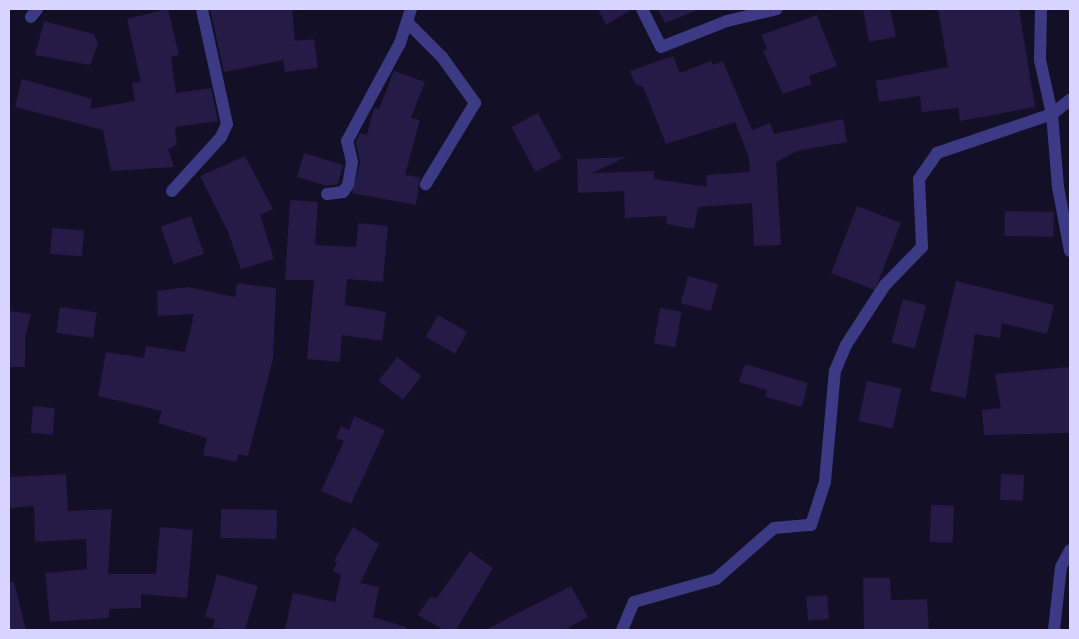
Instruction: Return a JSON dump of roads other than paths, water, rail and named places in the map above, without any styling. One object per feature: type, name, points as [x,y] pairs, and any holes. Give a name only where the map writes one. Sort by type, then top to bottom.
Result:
[{"type":"street","points":[[172,191],[221,136],[227,124],[202,9]]},
{"type":"street","points":[[327,194],[343,192],[348,185],[352,162],[347,141],[400,43],[410,9]]},
{"type":"street","points":[[642,9],[662,47],[726,21],[777,9]]},
{"type":"street","points":[[1041,9],[1040,60],[1052,114],[1058,187],[1070,251]]},
{"type":"street","points":[[407,22],[442,57],[475,103],[426,184]]},
{"type":"street","points":[[622,630],[634,602],[716,579],[774,528],[811,526],[825,482],[836,371],[846,345],[885,285],[922,247],[919,179],[937,154],[1052,114],[1070,100]]},
{"type":"street","points":[[1054,630],[1061,567],[1070,550]]}]
